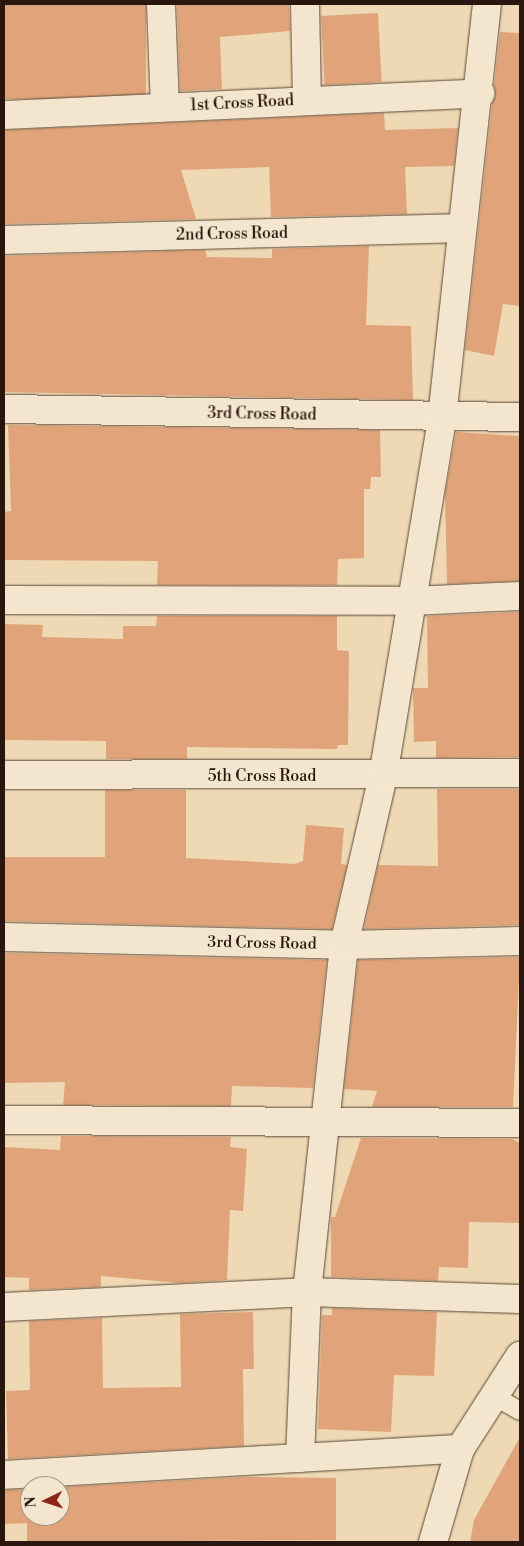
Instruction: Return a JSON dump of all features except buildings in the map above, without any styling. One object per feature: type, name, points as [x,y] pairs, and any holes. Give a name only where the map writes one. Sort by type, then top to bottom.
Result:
[{"type":"street","points":[[160,4],[165,107]]},
{"type":"street","points":[[305,4],[307,100]]},
{"type":"street","points":[[300,1458],[307,1292],[323,1121],[344,945],[383,776],[442,418],[461,228],[480,93],[487,4]]},
{"type":"street","name":"1st Cross Road","points":[[4,115],[480,93]]},
{"type":"street","name":"2nd Cross Road","points":[[4,240],[461,228]]},
{"type":"street","name":"3rd Cross Road","points":[[4,409],[442,418],[520,417]]},
{"type":"street","points":[[4,600],[412,601],[520,596]]},
{"type":"street","name":"5th Cross Road","points":[[4,775],[383,776],[520,773]]},
{"type":"street","name":"3rd Cross Road","points":[[4,937],[344,945],[520,941]]},
{"type":"street","points":[[4,1120],[520,1123]]},
{"type":"street","points":[[4,1307],[307,1292],[520,1299]]},
{"type":"street","points":[[433,1542],[460,1449],[520,1356]]},
{"type":"street","points":[[4,1475],[460,1449]]},
{"type":"lane","points":[[494,1396],[520,1411]]}]
